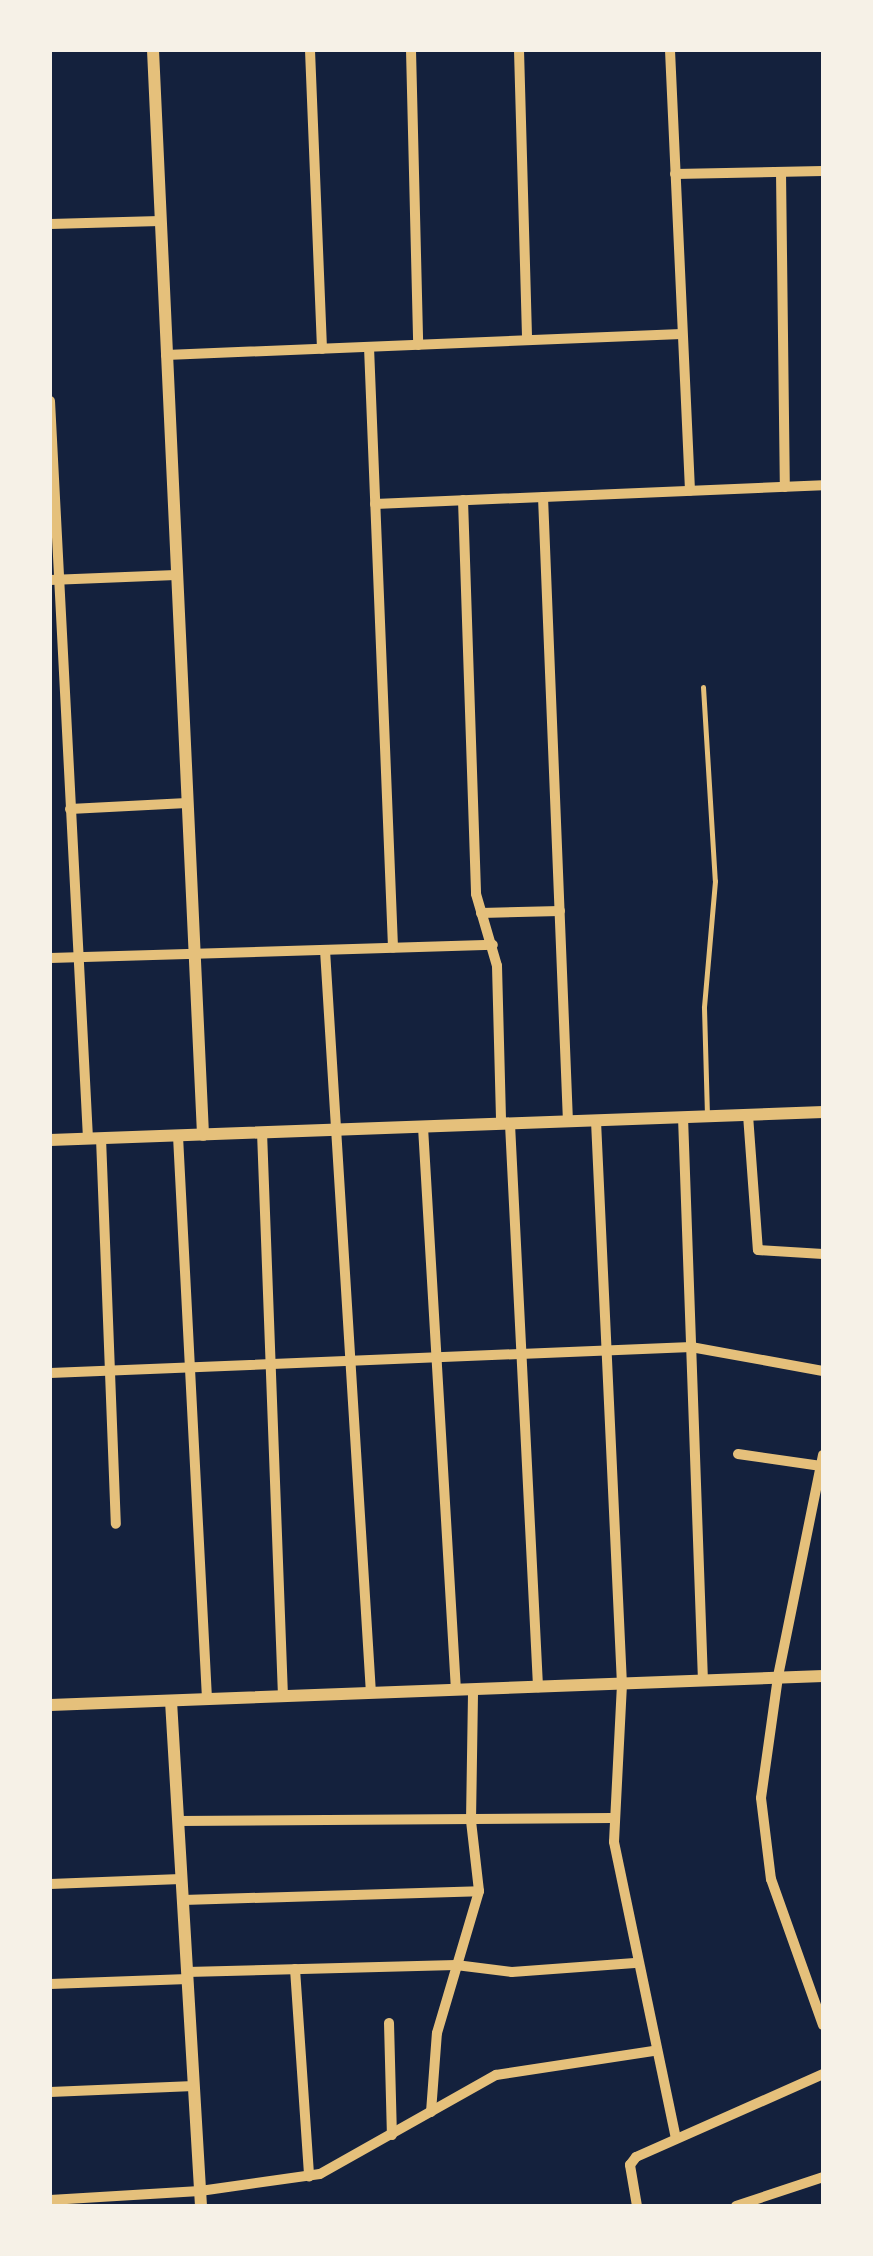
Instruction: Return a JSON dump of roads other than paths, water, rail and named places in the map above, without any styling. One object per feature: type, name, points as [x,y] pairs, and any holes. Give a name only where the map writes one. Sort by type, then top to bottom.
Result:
[{"type":"street","points":[[153,50],[203,1134]]},
{"type":"street","points":[[310,50],[322,349]]},
{"type":"street","points":[[411,50],[418,345]]},
{"type":"street","points":[[519,50],[527,340]]},
{"type":"street","points":[[670,50],[690,491]]},
{"type":"street","points":[[675,174],[823,171]]},
{"type":"street","points":[[781,172],[786,487]]},
{"type":"street","points":[[50,224],[160,221]]},
{"type":"street","points":[[166,355],[682,334]]},
{"type":"street","points":[[369,347],[393,948]]},
{"type":"street","points":[[50,402],[54,580],[77,957],[110,1372],[116,1524]]},
{"type":"street","points":[[375,504],[823,485]]},
{"type":"street","points":[[543,497],[568,1122]]},
{"type":"street","points":[[463,500],[481,913],[493,945],[521,1354],[538,1686]]},
{"type":"street","points":[[54,580],[176,576]]},
{"type":"street","points":[[70,809],[187,804]]},
{"type":"street","points":[[481,913],[560,911]]},
{"type":"street","points":[[50,958],[493,945]]},
{"type":"street","points":[[324,950],[370,1693]]},
{"type":"street","points":[[50,1140],[823,1112]]},
{"type":"street","points":[[748,1115],[758,1250],[823,1254]]},
{"type":"street","points":[[682,1117],[702,1680]]},
{"type":"street","points":[[596,1121],[622,1684],[612,1818],[635,1963],[676,2139]]},
{"type":"street","points":[[422,1127],[456,1690]]},
{"type":"street","points":[[262,1132],[283,1696]]},
{"type":"street","points":[[178,1136],[207,1700]]},
{"type":"street","points":[[50,1373],[691,1347],[823,1371]]},
{"type":"street","points":[[738,1454],[822,1461],[778,1677],[762,1838],[823,2026]]},
{"type":"street","points":[[50,1705],[823,1676]]},
{"type":"street","points":[[432,2112],[437,2033],[479,1891],[472,1821],[474,1689]]},
{"type":"street","points":[[171,1700],[201,2206]]},
{"type":"street","points":[[178,1821],[612,1818]]},
{"type":"street","points":[[50,1884],[182,1879]]},
{"type":"street","points":[[183,1900],[479,1891]]},
{"type":"street","points":[[50,1984],[295,1969],[456,1965],[512,1972],[635,1963]]},
{"type":"street","points":[[295,1969],[308,2177]]},
{"type":"street","points":[[388,2023],[392,2135]]},
{"type":"street","points":[[50,2200],[200,2191],[308,2177],[510,2071],[653,2052]]},
{"type":"street","points":[[638,2206],[632,2161],[823,2074]]},
{"type":"street","points":[[50,2092],[194,2086]]},
{"type":"street","points":[[736,2206],[755,2203],[823,2177]]},
{"type":"lane","points":[[703,686],[715,881],[704,1008],[708,1117]]}]
